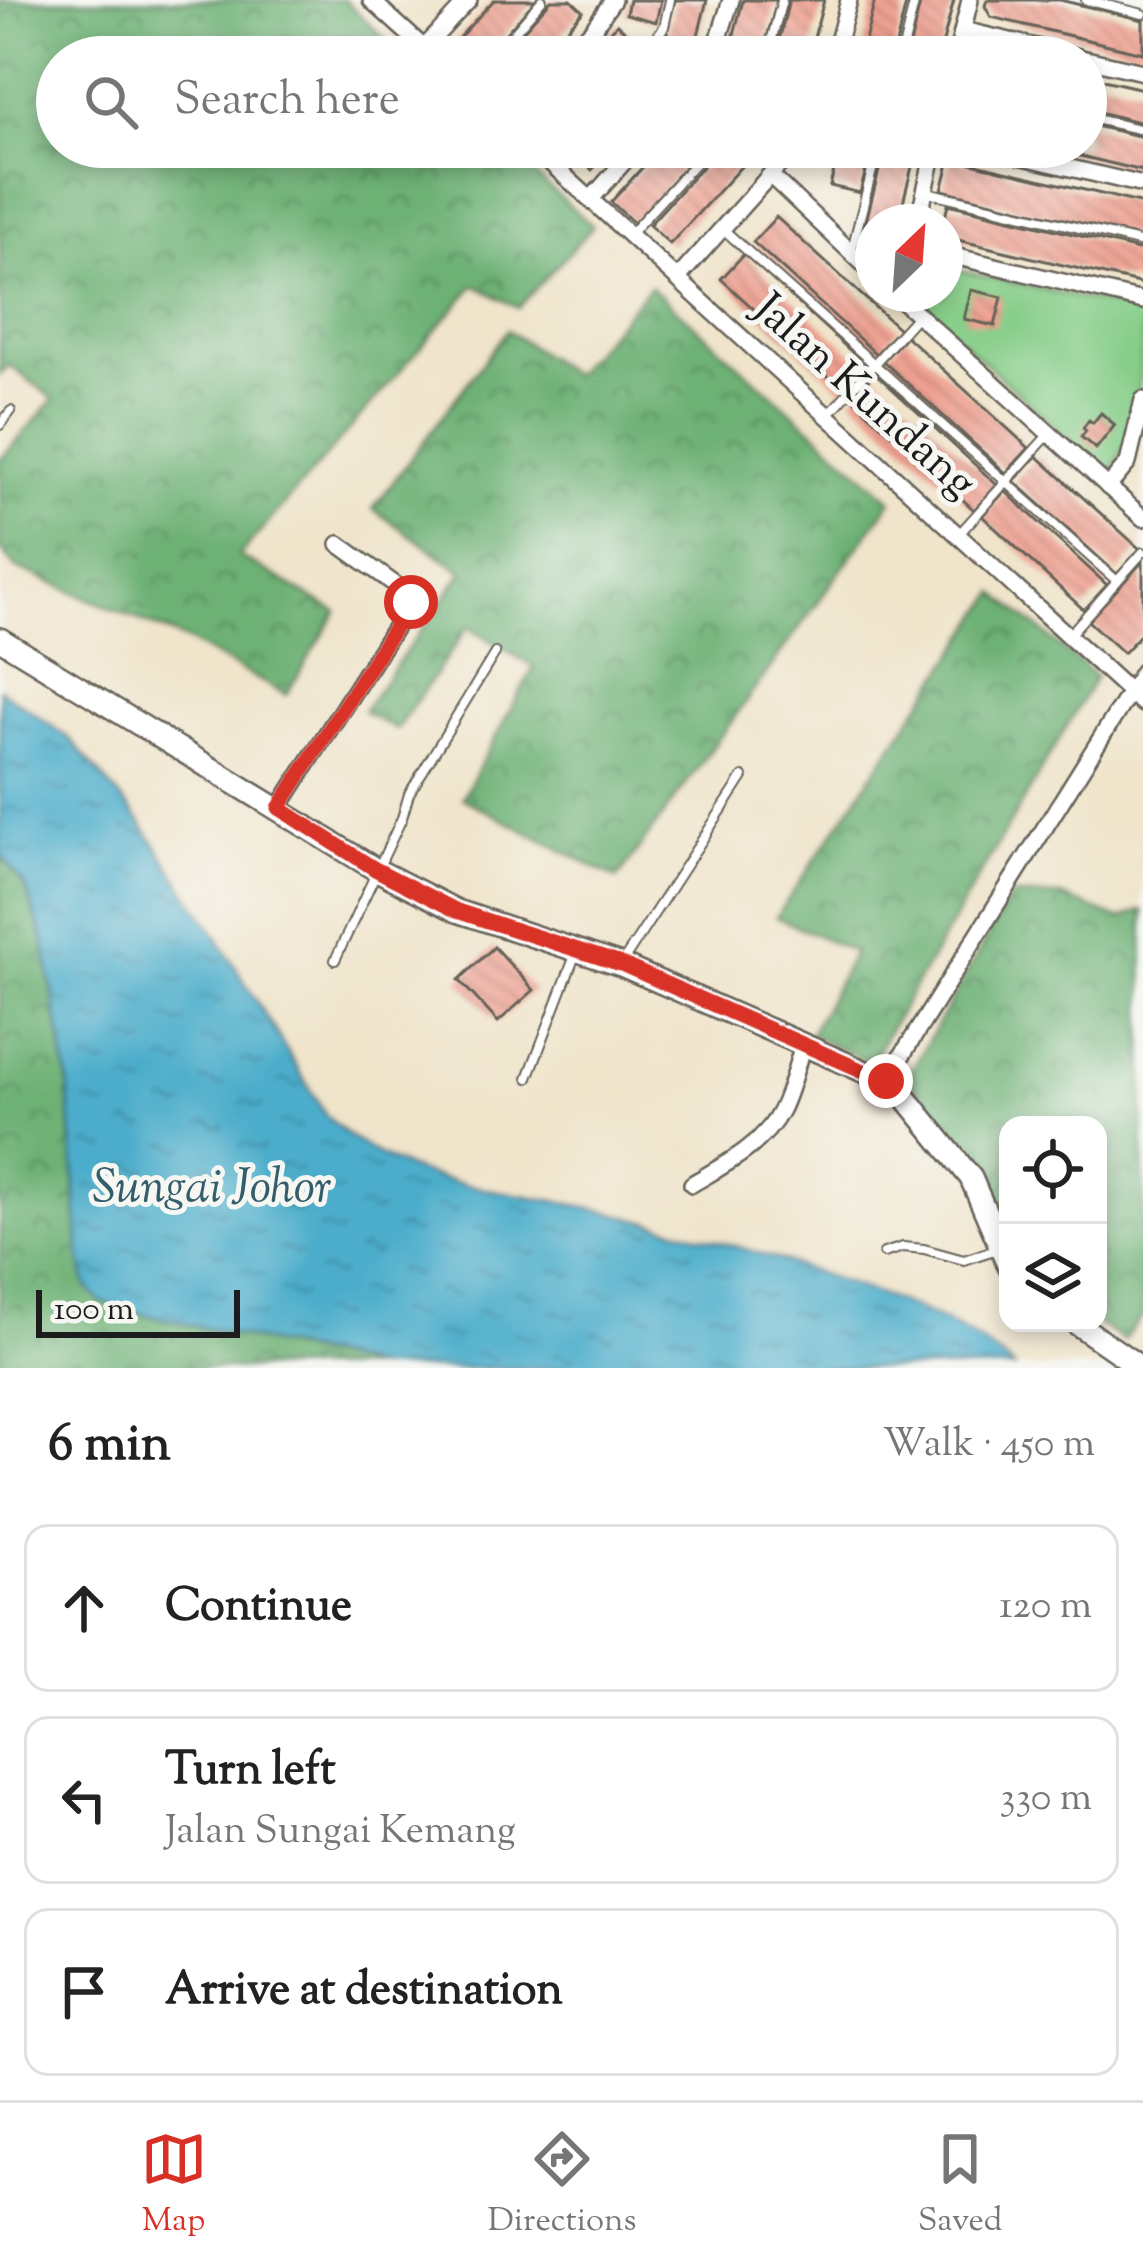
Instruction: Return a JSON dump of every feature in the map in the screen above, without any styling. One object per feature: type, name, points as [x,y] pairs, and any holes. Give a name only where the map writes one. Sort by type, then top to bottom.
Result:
[{"type":"street","points":[[442,36],[469,0]]},
{"type":"street","points":[[586,36],[613,0]]},
{"type":"street","points":[[720,36],[731,0]]},
{"type":"street","points":[[840,36],[849,0]]},
{"type":"street","points":[[961,36],[970,0]]},
{"type":"street","points":[[374,1],[411,36]]},
{"type":"street","points":[[963,30],[989,36]]},
{"type":"street","points":[[1107,64],[1143,72]]},
{"type":"street","name":"Jalan Kundang","points":[[556,168],[1143,704]]},
{"type":"street","points":[[591,199],[618,168]]},
{"type":"street","points":[[678,278],[777,168]]},
{"type":"street","points":[[922,204],[930,168]]},
{"type":"street","points":[[1071,168],[1143,185]]},
{"type":"street","points":[[770,176],[855,257]]},
{"type":"street","points":[[963,258],[1143,301]]},
{"type":"street","points":[[915,312],[1143,518]]},
{"type":"street","points":[[1108,487],[1136,464],[1143,400]]},
{"type":"street","points":[[279,808],[411,602],[396,582],[339,544]]},
{"type":"street","points":[[0,639],[375,869],[457,911],[621,964],[886,1081],[932,1127],[971,1178],[999,1244]]},
{"type":"street","points":[[886,1081],[1143,671]]},
{"type":"street","points":[[692,1184],[740,1155],[770,1129],[782,1109],[803,1045]]},
{"type":"street","points":[[1089,1332],[1142,1368]]},
{"type":"lane","points":[[511,36],[542,0]]},
{"type":"lane","points":[[657,36],[670,0]]},
{"type":"lane","points":[[773,36],[782,0]]},
{"type":"lane","points":[[906,36],[915,0]]},
{"type":"lane","points":[[1087,0],[1143,14]]},
{"type":"lane","points":[[1107,122],[1143,130]]},
{"type":"lane","points":[[630,235],[691,168]]},
{"type":"lane","points":[[851,254],[873,168]]},
{"type":"lane","points":[[925,192],[1143,243]]},
{"type":"lane","points":[[724,230],[1117,581]]},
{"type":"lane","points":[[828,415],[918,315]]},
{"type":"lane","points":[[0,425],[11,411]]},
{"type":"lane","points":[[959,534],[1049,434]]},
{"type":"lane","points":[[1069,634],[1143,552]]},
{"type":"lane","points":[[335,959],[409,794],[496,653]]},
{"type":"lane","points":[[621,964],[742,777]]},
{"type":"lane","points":[[528,1078],[577,952]]},
{"type":"lane","points":[[884,1252],[903,1247],[964,1260],[999,1256]]},
{"type":"green space","points":[[0,0],[345,0],[382,36],[36,36],[36,168],[527,168],[593,226],[518,308],[475,285],[239,556],[337,612],[286,695],[184,639],[17,568],[0,550],[0,460],[54,399],[9,365],[0,375]]},
{"type":"green space","points":[[963,271],[1143,312],[1141,375],[1133,420],[1107,475],[930,312],[963,312]]},
{"type":"green space","points":[[650,286],[892,500],[617,879],[462,798],[534,667],[468,627],[396,730],[363,711],[463,572],[373,509],[507,330],[572,375]]},
{"type":"green space","points":[[996,593],[1096,676],[870,1063],[810,1034],[854,952],[776,917]]},
{"type":"green space","points":[[0,854],[25,886],[43,937],[68,1080],[80,1258],[99,1301],[379,1368],[0,1368]]},
{"type":"green space","points":[[1011,896],[1061,896],[1119,919],[1143,910],[1143,1316],[1123,1341],[1107,1330],[1107,1116],[999,1116],[999,1215],[955,1134],[906,1079]]},
{"type":"water","name":"Sungai Johor","points":[[0,689],[70,739],[140,821],[326,1115],[351,1137],[379,1155],[440,1178],[638,1219],[802,1268],[929,1314],[974,1338],[1014,1368],[379,1368],[99,1301],[86,1285],[80,1258],[68,1080],[43,937],[25,886],[0,854]]},
{"type":"building","points":[[494,0],[536,0],[503,36],[461,36]]},
{"type":"building","points":[[551,0],[571,0],[583,11],[560,36],[518,36]]},
{"type":"building","points":[[629,0],[661,0],[656,22],[626,14]]},
{"type":"building","points":[[675,0],[707,0],[698,36],[666,36]]},
{"type":"building","points":[[743,0],[777,0],[768,36],[734,36]]},
{"type":"building","points":[[789,0],[824,0],[815,36],[780,36]]},
{"type":"building","points":[[875,0],[907,0],[898,36],[866,36]]},
{"type":"building","points":[[921,0],[954,0],[945,36],[912,36]]},
{"type":"building","points":[[987,0],[1060,0],[1143,20],[1143,53],[1107,44],[1107,36],[1071,36],[991,17]]},
{"type":"building","points":[[617,24],[630,36],[606,36]]},
{"type":"building","points":[[1107,81],[1143,89],[1143,123],[1107,114]]},
{"type":"building","points":[[1107,129],[1143,137],[1143,171],[1107,162]]},
{"type":"building","points":[[642,168],[684,168],[634,223],[611,202]]},
{"type":"building","points":[[701,168],[740,168],[670,244],[649,225]]},
{"type":"building","points":[[835,168],[867,168],[860,193],[830,186]]},
{"type":"building","points":[[880,168],[912,168],[903,204],[870,204]]},
{"type":"building","points":[[948,168],[993,168],[1143,204],[1143,238],[942,190]]},
{"type":"building","points":[[963,208],[1143,251],[1143,284],[963,241]]},
{"type":"building","points":[[776,217],[855,289],[855,312],[880,312],[899,329],[876,354],[753,242]]},
{"type":"building","points":[[744,254],[867,366],[844,391],[721,279]]},
{"type":"building","points":[[971,290],[1002,297],[995,326],[964,319]]},
{"type":"building","points":[[906,336],[1029,448],[1006,473],[883,361]]},
{"type":"building","points":[[875,373],[997,485],[974,510],[852,398]]},
{"type":"building","points":[[1101,413],[1115,425],[1096,449],[1081,437],[1089,420],[1093,423]]},
{"type":"building","points":[[1037,456],[1140,549],[1117,574],[1014,481]]},
{"type":"building","points":[[1005,491],[1107,585],[1084,610],[982,516]]},
{"type":"building","points":[[1143,561],[1143,632],[1123,653],[1088,621]]},
{"type":"building","points":[[494,947],[534,990],[498,1022],[459,980]]},
{"type":"route","points":[[411,602],[279,808],[375,869],[457,911],[621,964],[886,1081]]}]
